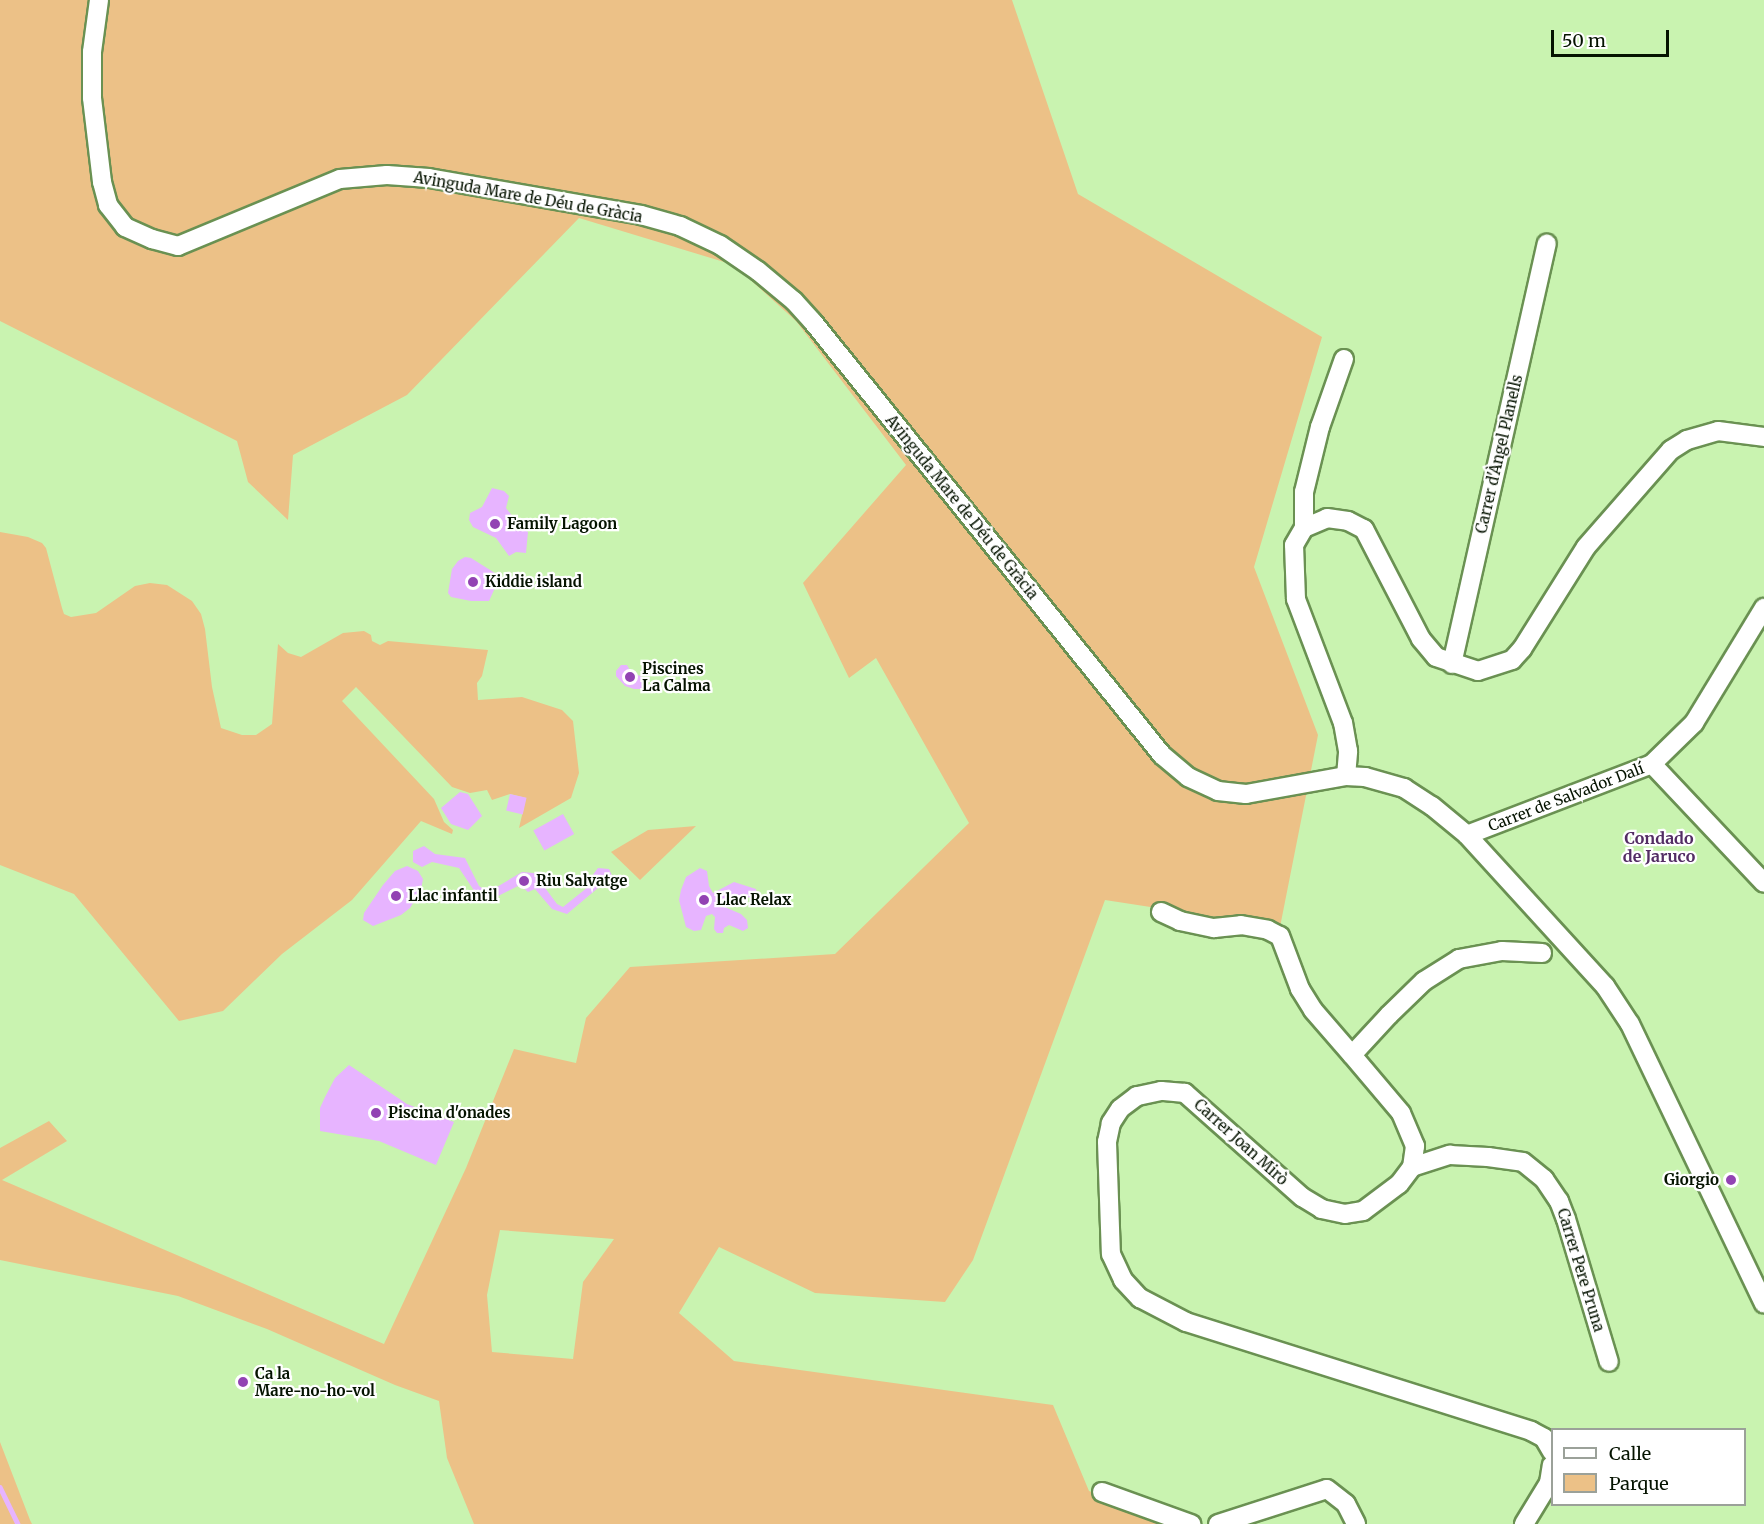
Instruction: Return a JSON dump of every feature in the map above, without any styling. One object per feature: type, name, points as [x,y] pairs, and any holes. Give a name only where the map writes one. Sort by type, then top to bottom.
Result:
[{"type":"street","name":"Avinguda Mare de Déu de Gràcia","points":[[99,0],[92,52],[92,98],[102,182],[108,205],[125,227],[152,239],[178,246],[340,179],[387,175],[429,178],[641,215],[680,226],[720,245],[794,301],[1162,755],[1188,777],[1218,791],[1246,794],[1346,776],[1365,777],[1404,788],[1432,806],[1467,836],[1605,986],[1630,1024],[1764,1304]]},
{"type":"street","name":"Carrer d'Àngel Planells","points":[[1452,664],[1547,244]]},
{"type":"street","points":[[1344,358],[1320,427],[1304,492],[1304,528],[1294,545],[1296,599],[1343,723],[1348,751],[1346,776]]},
{"type":"street","points":[[1304,528],[1326,518],[1348,521],[1364,529],[1421,639],[1436,657],[1478,671],[1512,660],[1522,649],[1586,548],[1671,450],[1686,440],[1718,431],[1764,437]]},
{"type":"street","name":"Carrer de Salvador Dalí","points":[[1467,836],[1653,764],[1694,723],[1764,608]]},
{"type":"street","points":[[1653,764],[1764,883]]},
{"type":"street","points":[[1161,912],[1180,921],[1214,928],[1241,925],[1268,930],[1280,936],[1300,988],[1324,1023],[1401,1113],[1415,1146],[1412,1167]]},
{"type":"street","points":[[1542,953],[1559,934]]},
{"type":"street","points":[[1352,1055],[1424,981],[1459,960],[1502,951],[1580,958]]},
{"type":"street","name":"Carrer Joan Mirò","points":[[1412,1167],[1399,1184],[1363,1210],[1345,1214],[1322,1209],[1302,1197],[1185,1093],[1161,1091],[1137,1096],[1120,1108],[1111,1123],[1107,1142],[1112,1254],[1123,1280],[1140,1298],[1186,1322],[1531,1431],[1544,1438],[1551,1450]]},
{"type":"street","name":"Carrer Pere Pruna","points":[[1412,1167],[1450,1155],[1488,1157],[1523,1162],[1544,1179],[1559,1201],[1566,1219],[1609,1362]]},
{"type":"street","points":[[1524,1524],[1549,1484],[1551,1472]]},
{"type":"street","points":[[1218,1524],[1327,1489],[1346,1504],[1356,1524]]},
{"type":"street","points":[[1102,1492],[1191,1524]]},
{"type":"green space","points":[[0,0],[1012,0],[1078,194],[1322,337],[1254,567],[1318,735],[1280,927],[1105,900],[973,1260],[945,1302],[815,1293],[719,1247],[679,1313],[734,1361],[1053,1405],[1089,1491],[1173,1524],[474,1524],[447,1458],[439,1401],[395,1385],[267,1329],[178,1296],[0,1260],[0,1148],[49,1121],[67,1141],[2,1180],[384,1344],[466,1168],[514,1049],[576,1063],[586,1018],[630,967],[835,954],[969,823],[876,658],[849,678],[803,583],[906,465],[796,321],[734,265],[579,218],[407,395],[293,455],[288,520],[248,482],[237,441],[0,321]],"holes":[[[500,1230],[614,1239],[583,1282],[573,1359],[492,1352],[487,1295]]]},
{"type":"green space","points":[[0,532],[28,537],[42,543],[46,548],[64,614],[71,617],[96,613],[135,586],[150,583],[167,585],[192,601],[201,614],[205,629],[212,687],[221,728],[242,735],[256,735],[272,724],[278,644],[288,653],[301,657],[343,633],[364,631],[371,635],[372,641],[380,645],[388,641],[488,650],[482,676],[477,683],[478,700],[522,697],[562,710],[573,721],[579,773],[571,798],[519,828],[526,798],[510,794],[492,800],[487,790],[470,793],[452,787],[356,687],[342,701],[434,799],[444,822],[453,830],[452,834],[421,821],[352,900],[282,954],[223,1011],[179,1021],[74,894],[0,865]]},
{"type":"green space","points":[[696,826],[640,880],[611,852],[648,830]]},
{"type":"green space","points":[[0,1442],[30,1520],[32,1524],[0,1524]]},
{"type":"shaded area","name":"Family Lagoon","points":[[492,488],[504,491],[509,496],[506,508],[520,526],[528,532],[526,553],[516,552],[509,556],[496,538],[473,527],[469,520],[470,513],[482,507]]},
{"type":"shaded area","name":"Kiddie island","points":[[465,557],[471,558],[498,575],[499,579],[489,601],[471,601],[451,597],[448,593],[452,569],[458,561]]},
{"type":"shaded area","name":"Piscines La Calma","points":[[621,665],[627,665],[631,672],[645,678],[646,684],[641,689],[625,686],[616,676],[616,671]]},
{"type":"shaded area","points":[[460,792],[468,794],[482,816],[468,830],[451,824],[441,808]]},
{"type":"shaded area","points":[[510,794],[527,798],[523,814],[506,811]]},
{"type":"shaded area","points":[[563,814],[574,834],[544,851],[533,830]]},
{"type":"shaded area","name":"Riu Salvatge","points":[[424,846],[435,854],[465,858],[479,886],[485,890],[490,891],[522,872],[534,873],[557,904],[563,907],[593,883],[592,876],[598,868],[609,869],[614,880],[608,888],[598,888],[567,914],[552,909],[535,889],[528,892],[520,885],[488,901],[481,901],[459,868],[432,862],[422,867],[413,862],[413,851]]},
{"type":"shaded area","name":"Llac infantil","points":[[407,866],[418,871],[423,879],[421,890],[410,908],[401,915],[373,926],[363,920],[364,913],[383,885],[395,871]]},
{"type":"shaded area","name":"Llac Relax","points":[[700,868],[707,871],[709,886],[713,893],[734,882],[756,889],[757,894],[752,897],[723,901],[720,905],[741,914],[747,920],[748,928],[743,931],[729,925],[724,928],[723,933],[717,933],[714,929],[715,917],[712,914],[706,916],[701,930],[694,931],[686,927],[679,900],[681,890],[686,877]]},
{"type":"shaded area","name":"Piscina d'onades","points":[[349,1065],[407,1104],[454,1122],[436,1165],[379,1141],[320,1131],[320,1108],[335,1078]]},
{"type":"waterway","points":[[0,1487],[18,1524]]},
{"type":"place","name":"Family Lagoon","points":[[495,524]]},
{"type":"place","name":"Kiddie island","points":[[473,582]]},
{"type":"place","name":"Piscines La Calma","points":[[630,677]]},
{"type":"place","name":"Riu Salvatge","points":[[524,881]]},
{"type":"place","name":"Llac infantil","points":[[396,896]]},
{"type":"place","name":"Llac Relax","points":[[704,900]]},
{"type":"place","name":"Piscina d'onades","points":[[376,1113]]},
{"type":"place","name":"Giorgio","points":[[1731,1180]]},
{"type":"place","name":"Ca la Mare-no-ho-vol","points":[[243,1382]]},
{"type":"district","name":"Condado de Jaruco","points":[[1659,847]]}]
